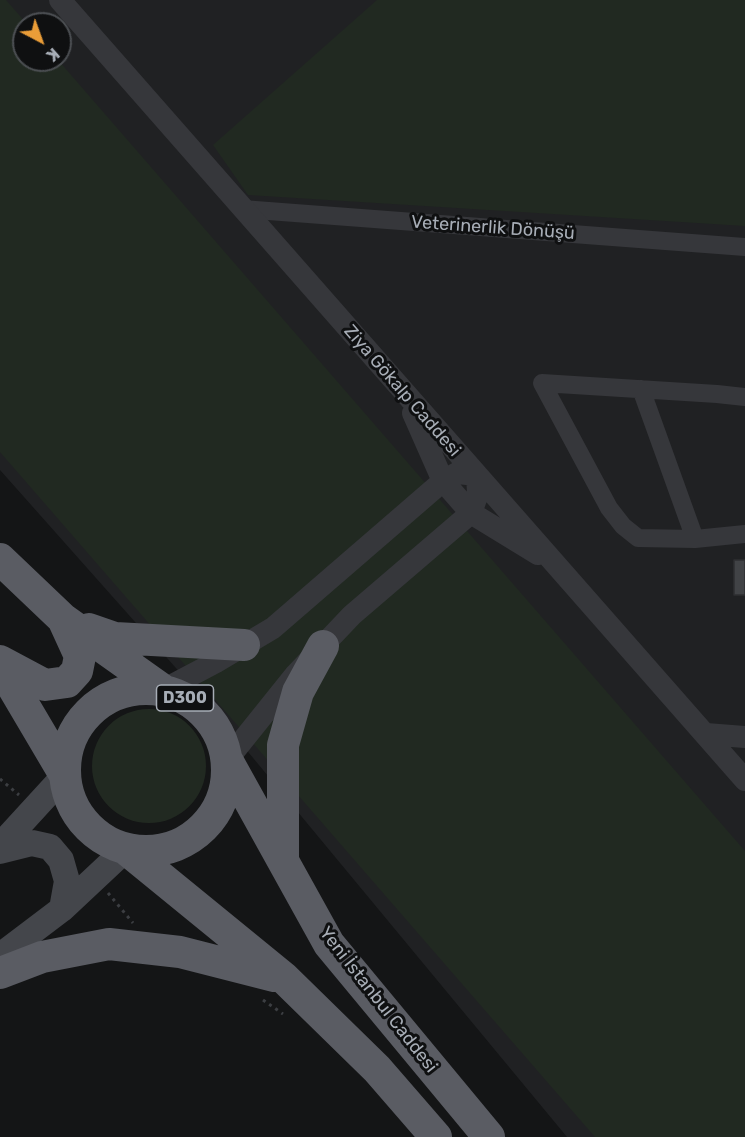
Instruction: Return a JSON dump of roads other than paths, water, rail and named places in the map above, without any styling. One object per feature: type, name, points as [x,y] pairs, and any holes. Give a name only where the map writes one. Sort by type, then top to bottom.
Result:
[{"type":"highway","name":"D300","points":[[0,559],[63,619],[163,690],[186,699],[206,714],[220,736],[227,760],[226,786],[217,811],[200,831],[178,845],[153,852],[126,849],[107,842],[90,830],[77,814],[68,795],[64,775],[67,750],[77,727],[93,708],[114,695],[138,689],[163,690]]},
{"type":"highway","points":[[63,619],[115,638],[244,645]]},
{"type":"highway","points":[[0,663],[45,686],[67,682],[77,671],[80,656],[63,619]]},
{"type":"highway","points":[[283,863],[283,745],[298,692],[323,646]]},
{"type":"highway","name":"D300","points":[[0,663],[64,775]]},
{"type":"highway","name":"Yeni İstanbul Caddesi","points":[[227,760],[329,944],[489,1137]]},
{"type":"highway","name":"D300","points":[[126,849],[284,978],[377,1069],[436,1137]]},
{"type":"highway","points":[[0,973],[42,957],[109,944],[180,952],[284,978]]},
{"type":"main road","points":[[0,846],[64,775]]},
{"type":"main road","points":[[0,851],[33,843],[50,847],[61,860],[67,881],[62,909]]},
{"type":"main road","points":[[0,956],[62,909],[126,849]]},
{"type":"street","name":"Ziya Gökalp Caddesi","points":[[60,0],[745,780]]},
{"type":"street","name":"Veterinerlik Dönüşü","points":[[242,209],[745,247]]},
{"type":"street","points":[[745,397],[542,383],[609,508],[623,526],[638,538],[695,539],[745,534]]},
{"type":"street","points":[[641,389],[695,539]]},
{"type":"street","points":[[404,393],[443,481],[471,513],[559,568]]},
{"type":"street","points":[[163,690],[273,628],[443,481],[457,473],[477,475],[478,493],[471,513],[352,615],[296,674],[227,760]]},
{"type":"street","points":[[706,734],[745,737]]}]
